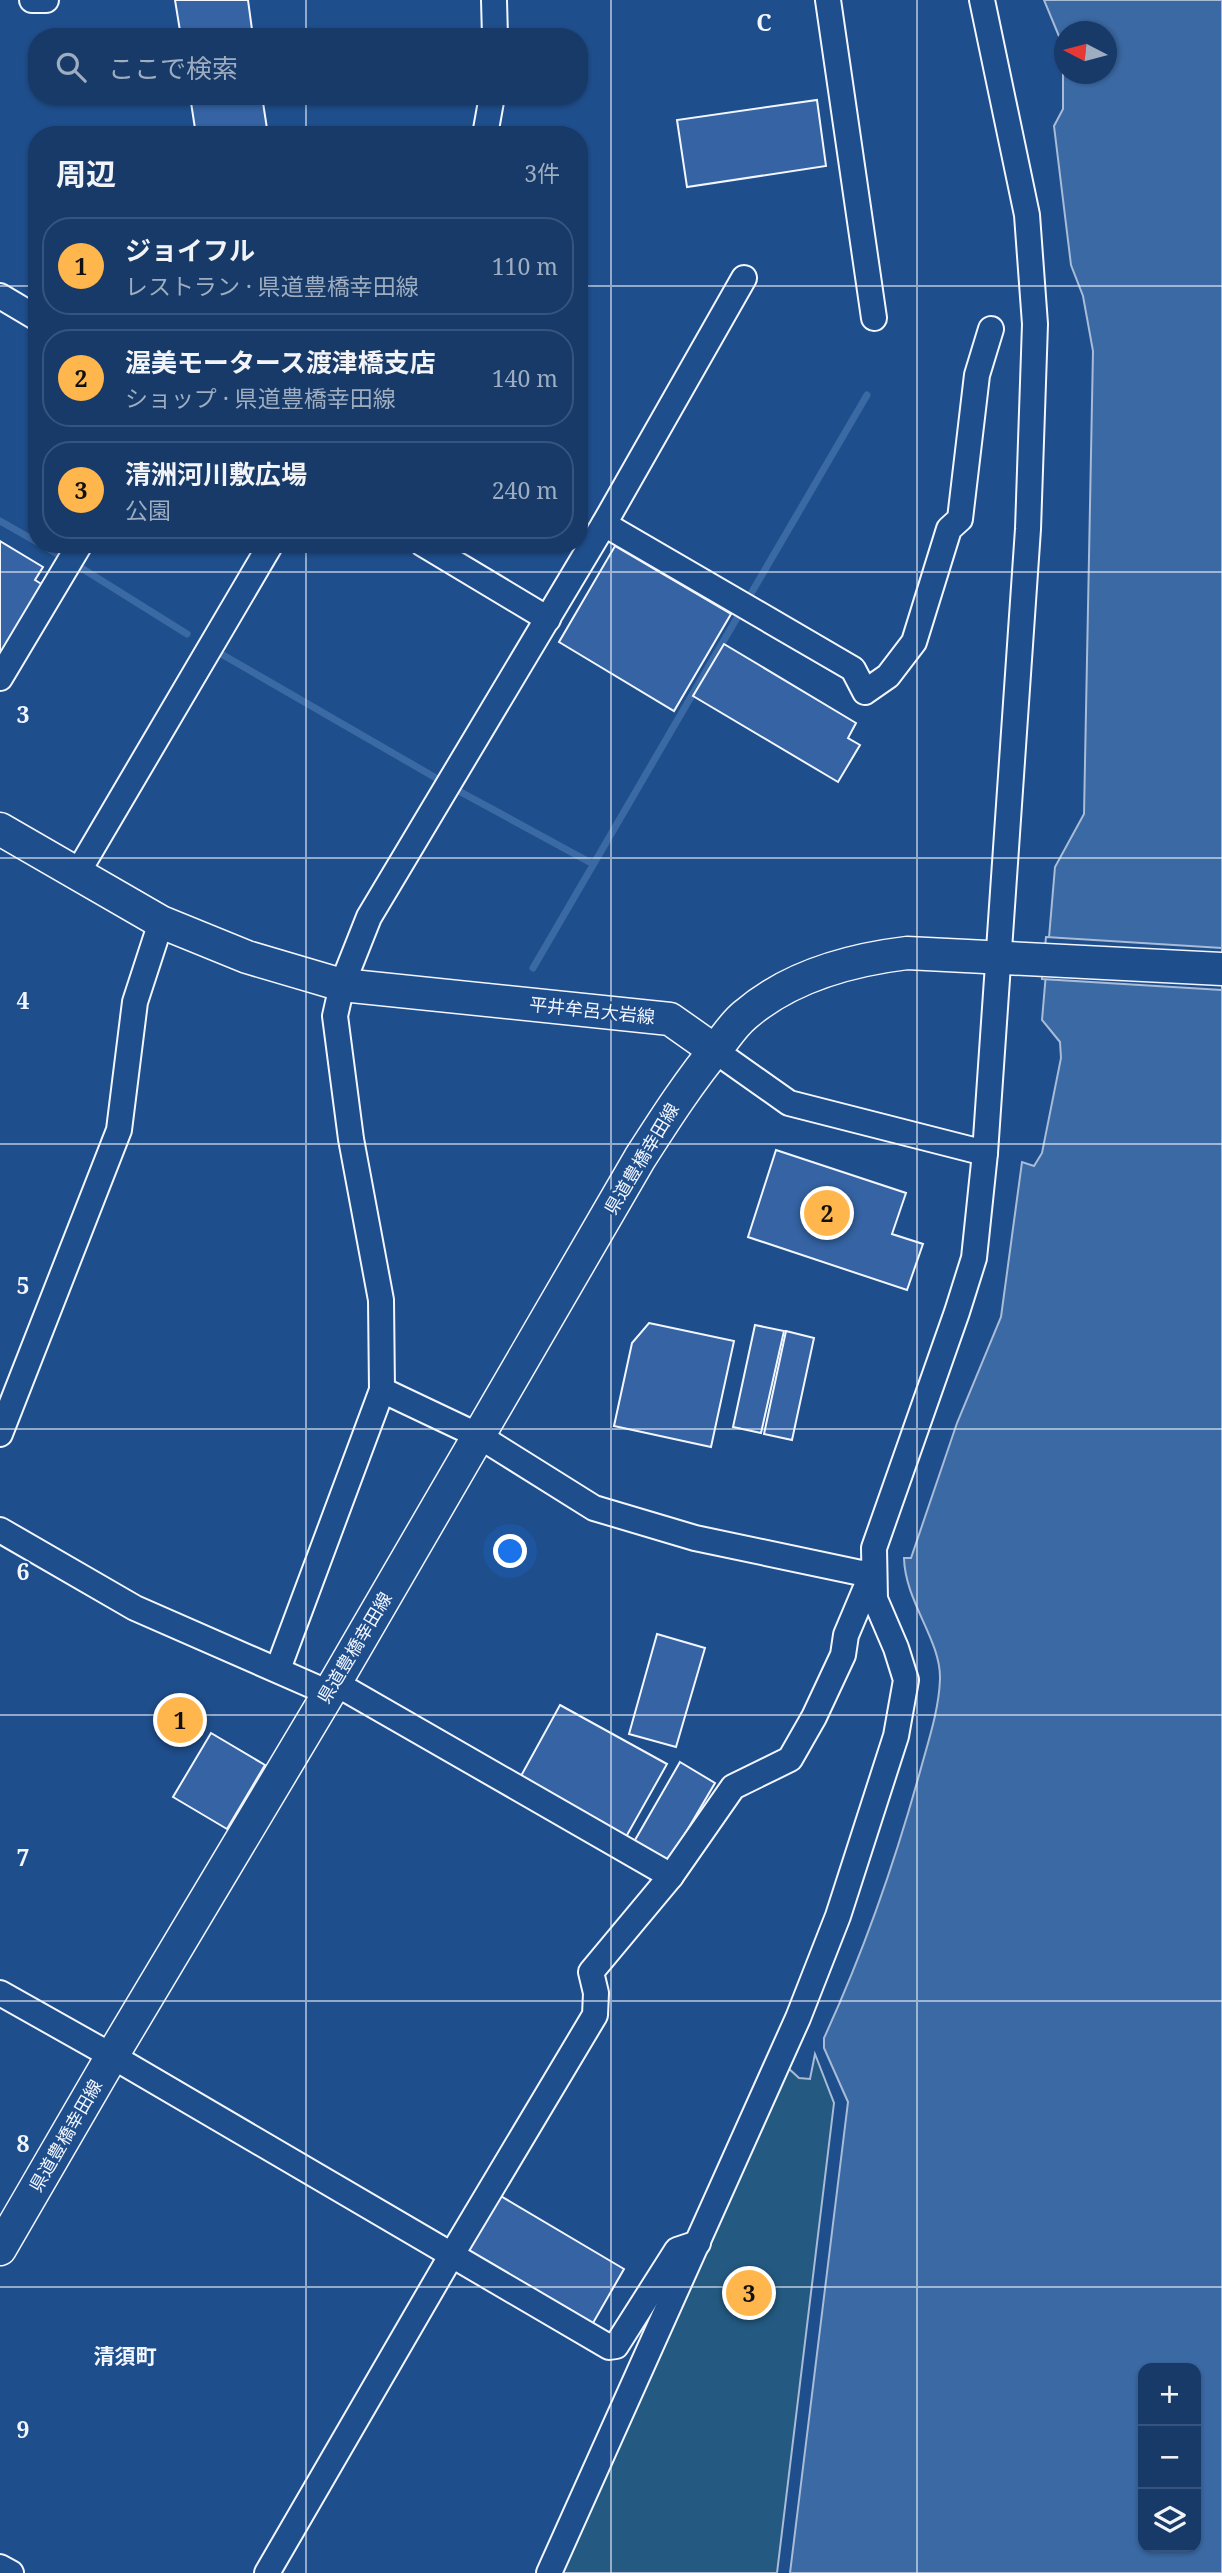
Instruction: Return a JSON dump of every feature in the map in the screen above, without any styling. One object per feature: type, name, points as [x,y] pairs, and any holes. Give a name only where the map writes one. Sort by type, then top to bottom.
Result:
[{"type":"main road","name":"平井牟呂大岩線","points":[[0,830],[78,872],[161,922],[247,957],[342,985],[670,1019],[715,1050]]},
{"type":"main road","points":[[715,1050],[743,1016],[770,996],[804,978],[868,957],[907,953],[1002,956],[1222,969]]},
{"type":"main road","name":"県道豊橋幸田線","points":[[0,2249],[332,1688],[640,1158],[684,1089],[715,1050]]},
{"type":"street","points":[[32,0],[46,0]]},
{"type":"street","points":[[494,0],[495,28]]},
{"type":"street","points":[[828,0],[874,318]]},
{"type":"street","points":[[549,2573],[798,2018],[833,1928],[896,1736],[905,1680],[896,1647],[875,1599],[874,1548],[974,1258],[1002,956],[1028,529],[1035,324],[1027,215],[982,0]]},
{"type":"street","points":[[487,126],[490,105]]},
{"type":"street","points":[[588,551],[744,278]]},
{"type":"street","points":[[0,296],[28,313]]},
{"type":"street","points":[[604,524],[853,669],[865,692],[888,676],[914,642],[949,529],[960,519],[977,375],[991,329]]},
{"type":"street","points":[[0,678],[75,553]]},
{"type":"street","points":[[78,872],[266,553]]},
{"type":"street","points":[[438,553],[548,619]]},
{"type":"street","points":[[278,1669],[382,1390],[381,1300],[351,1139],[335,1016],[342,985],[369,917],[587,553]]},
{"type":"street","points":[[1,1427],[119,1130],[135,1002],[161,922]]},
{"type":"street","points":[[715,1050],[789,1103],[985,1153]]},
{"type":"street","points":[[382,1390],[479,1436],[594,1508],[695,1538],[861,1573],[873,1571]]},
{"type":"street","points":[[0,1530],[135,1608],[278,1669],[332,1688],[671,1876]]},
{"type":"street","points":[[267,2573],[595,2015],[596,1993],[591,1972],[671,1876],[733,1787],[790,1759],[814,1717],[843,1655],[846,1635],[873,1571]]},
{"type":"street","points":[[0,1993],[609,2347],[616,2346],[677,2250],[698,2244]]},
{"type":"street","points":[[0,2567],[11,2573]]},
{"type":"shaded area","points":[[1044,0],[1222,0],[1222,2573],[790,2573],[848,2102],[824,2048],[824,2038],[853,1972],[890,1870],[936,1713],[939,1690],[939,1664],[910,1590],[904,1558],[911,1558],[957,1423],[1001,1317],[1022,1162],[1034,1166],[1042,1153],[1061,1058],[1060,1042],[1042,1020],[1055,867],[1084,814],[1093,351],[1083,296],[1071,265],[1054,126],[1063,109],[1063,84],[1117,84],[1117,21],[1054,21],[1054,24]]},
{"type":"shaded area","points":[[815,2054],[834,2103],[777,2573],[557,2573],[787,2067],[799,2078],[810,2079]]},
{"type":"pier","points":[[1046,937],[1222,948],[1222,990],[1042,979]]},
{"type":"building","points":[[175,0],[248,0],[252,28],[180,28]]},
{"type":"building","points":[[817,100],[826,166],[687,187],[677,120]]},
{"type":"building","points":[[191,105],[263,105],[267,126],[195,126]]},
{"type":"building","points":[[0,541],[43,567],[35,580],[48,588],[0,669]]},
{"type":"building","points":[[615,546],[731,614],[674,711],[559,642]]},
{"type":"building","points":[[724,644],[856,723],[848,738],[860,745],[838,782],[693,696]]},
{"type":"building","points":[[776,1150],[906,1193],[892,1234],[923,1244],[907,1290],[748,1237]]},
{"type":"building","points":[[649,1323],[734,1341],[711,1447],[614,1426],[632,1343]]},
{"type":"building","points":[[755,1325],[784,1331],[761,1433],[733,1427]]},
{"type":"building","points":[[786,1331],[814,1338],[792,1440],[764,1434]]},
{"type":"building","points":[[657,1634],[705,1648],[676,1747],[629,1734]]},
{"type":"building","points":[[560,1705],[667,1764],[622,1844],[516,1785]]},
{"type":"building","points":[[211,1733],[265,1765],[227,1829],[173,1797]]},
{"type":"building","points":[[680,1762],[715,1783],[665,1868],[631,1847]]},
{"type":"building","points":[[499,2195],[624,2269],[589,2330],[464,2257]]},
{"type":"waterway","points":[[749,597],[867,395]]},
{"type":"waterway","points":[[0,521],[28,537]]},
{"type":"waterway","points":[[56,553],[62,557]]},
{"type":"waterway","points":[[75,564],[187,634]]},
{"type":"waterway","points":[[533,968],[741,611]]},
{"type":"waterway","points":[[223,655],[436,778]]},
{"type":"waterway","points":[[457,790],[593,864]]},
{"type":"place","name":"渥美モータース渡津橋支店","points":[[827,1213]]},
{"type":"place","name":"ジョイフル","points":[[180,1720]]},
{"type":"place","name":"清洲河川敷広場","points":[[749,2293]]},
{"type":"district","name":"清須町","points":[[125,2357]]}]
